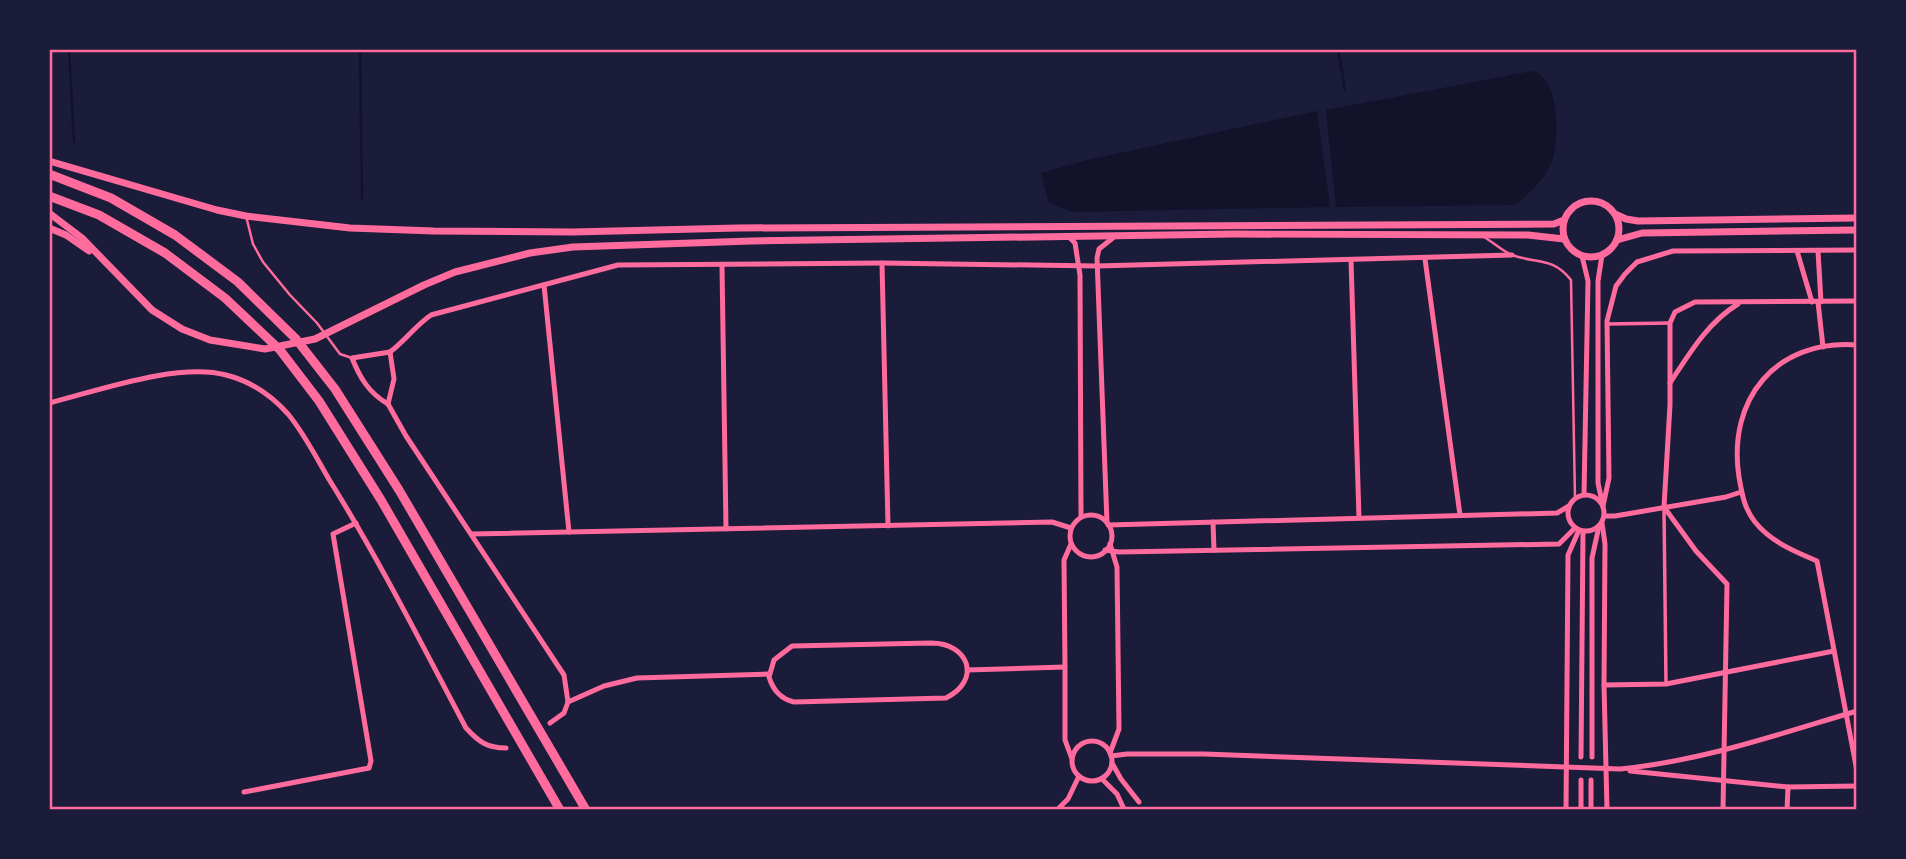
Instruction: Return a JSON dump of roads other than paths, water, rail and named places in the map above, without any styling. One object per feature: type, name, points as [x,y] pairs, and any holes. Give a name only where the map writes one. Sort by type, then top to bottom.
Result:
[{"type":"highway","points":[[49,174],[111,198],[175,235],[239,282],[296,339],[335,389],[392,479],[586,810]]},
{"type":"highway","points":[[49,196],[99,215],[165,253],[225,298],[279,350],[319,401],[381,500],[560,810]]},
{"type":"main road","points":[[49,161],[217,210],[350,228],[573,232],[752,228],[1540,224],[1564,220]]},
{"type":"main road","points":[[1615,214],[1619,231],[1617,240],[1609,251],[1602,255],[1582,256],[1571,249],[1564,239],[1564,220],[1570,209],[1585,201],[1602,202],[1615,214],[1638,221],[1857,218]]},
{"type":"main road","points":[[49,213],[82,238],[152,310],[182,329],[210,340],[265,349],[315,339],[455,272],[530,253],[573,247],[751,241],[1115,236],[1528,235],[1564,239]]},
{"type":"main road","points":[[49,228],[77,242],[108,267]]},
{"type":"main road","points":[[1617,240],[1642,233],[1857,230]]},
{"type":"street","points":[[1069,237],[1076,243],[1079,264],[1081,517],[1071,528],[1071,544],[1065,561],[1065,740],[1074,770],[1079,776],[1090,781],[1102,779],[1107,774],[1119,729],[1117,567],[1109,551],[1111,537],[1108,524],[1097,266],[1098,249],[1115,236]]},
{"type":"street","points":[[1602,504],[1609,478],[1609,306],[1616,286],[1637,262],[1673,251],[1857,250]]},
{"type":"street","points":[[1797,251],[1817,302]]},
{"type":"street","points":[[1818,251],[1817,302],[1823,347]]},
{"type":"street","points":[[550,723],[564,713],[568,702],[564,675],[406,436],[388,404],[374,396],[360,377],[352,358],[390,352],[431,315],[618,265],[1097,266],[1512,255]]},
{"type":"street","points":[[1591,757],[1592,552],[1605,516],[1598,483],[1598,281],[1602,255]]},
{"type":"street","points":[[1582,256],[1588,281],[1584,495]]},
{"type":"street","points":[[1425,259],[1460,516]]},
{"type":"street","points":[[1351,260],[1359,518]]},
{"type":"street","points":[[883,264],[888,526]]},
{"type":"street","points":[[722,266],[726,529]]},
{"type":"street","points":[[544,285],[569,532]]},
{"type":"street","points":[[1666,684],[1664,508],[1670,323],[1675,312],[1695,302],[1738,304],[1857,301]]},
{"type":"street","points":[[1670,383],[1708,329],[1725,311],[1738,304]]},
{"type":"street","points":[[1607,324],[1670,323]]},
{"type":"street","points":[[1857,345],[1823,347],[1801,353],[1779,365],[1763,379],[1752,393],[1737,435],[1736,462],[1741,492],[1754,520],[1768,536],[1817,561],[1857,771]]},
{"type":"street","points":[[388,404],[394,379],[390,352]]},
{"type":"street","points":[[49,403],[166,374],[191,371],[225,374],[255,386],[274,400],[289,415],[356,523],[466,728],[477,740],[490,748],[506,748]]},
{"type":"street","points":[[1605,516],[1664,508],[1741,492]]},
{"type":"street","points":[[1081,517],[1096,516],[1108,524],[1557,513],[1584,495],[1594,496],[1602,504]]},
{"type":"street","points":[[1569,506],[1568,518],[1579,530],[1581,757]]},
{"type":"street","points":[[1664,508],[1696,551],[1727,584],[1723,810]]},
{"type":"street","points":[[471,534],[1052,522],[1071,528]]},
{"type":"street","points":[[1213,522],[1214,550]]},
{"type":"street","points":[[244,792],[369,768],[371,761],[362,701],[333,534],[356,523]]},
{"type":"street","points":[[1071,544],[1082,555],[1089,557],[1109,551],[1559,544],[1579,530],[1594,530],[1601,525]]},
{"type":"street","points":[[1601,525],[1605,544],[1607,810]]},
{"type":"street","points":[[1566,810],[1568,555],[1579,530]]},
{"type":"street","points":[[931,643],[949,645],[958,651],[967,670],[967,678],[957,691],[937,700],[794,702],[777,693],[769,674],[774,660],[792,646],[931,643]]},
{"type":"street","points":[[1604,685],[1666,684],[1834,651]]},
{"type":"street","points":[[967,670],[1065,667]]},
{"type":"street","points":[[568,702],[604,686],[636,678],[769,674]]},
{"type":"street","points":[[1620,769],[1652,766],[1723,750],[1857,711]]},
{"type":"street","points":[[1072,759],[1079,746],[1089,741],[1100,743],[1111,757],[1121,779],[1139,802]]},
{"type":"street","points":[[1111,757],[1127,754],[1204,754],[1606,768],[1788,787],[1857,786]]},
{"type":"street","points":[[1057,810],[1068,799],[1079,776]]},
{"type":"street","points":[[1102,779],[1117,794],[1124,809]]},
{"type":"street","points":[[1581,780],[1581,810]]},
{"type":"street","points":[[1591,780],[1591,810]]},
{"type":"street","points":[[1787,810],[1788,787]]},
{"type":"lane","points":[[246,216],[253,244],[263,262],[341,354],[352,358]]},
{"type":"lane","points":[[1481,235],[1512,255],[1540,260],[1562,268],[1571,280],[1575,499]]},
{"type":"waterway","points":[[69,49],[74,142]]},
{"type":"waterway","points":[[360,49],[362,198]]},
{"type":"waterway","points":[[1338,49],[1345,90]]}]
